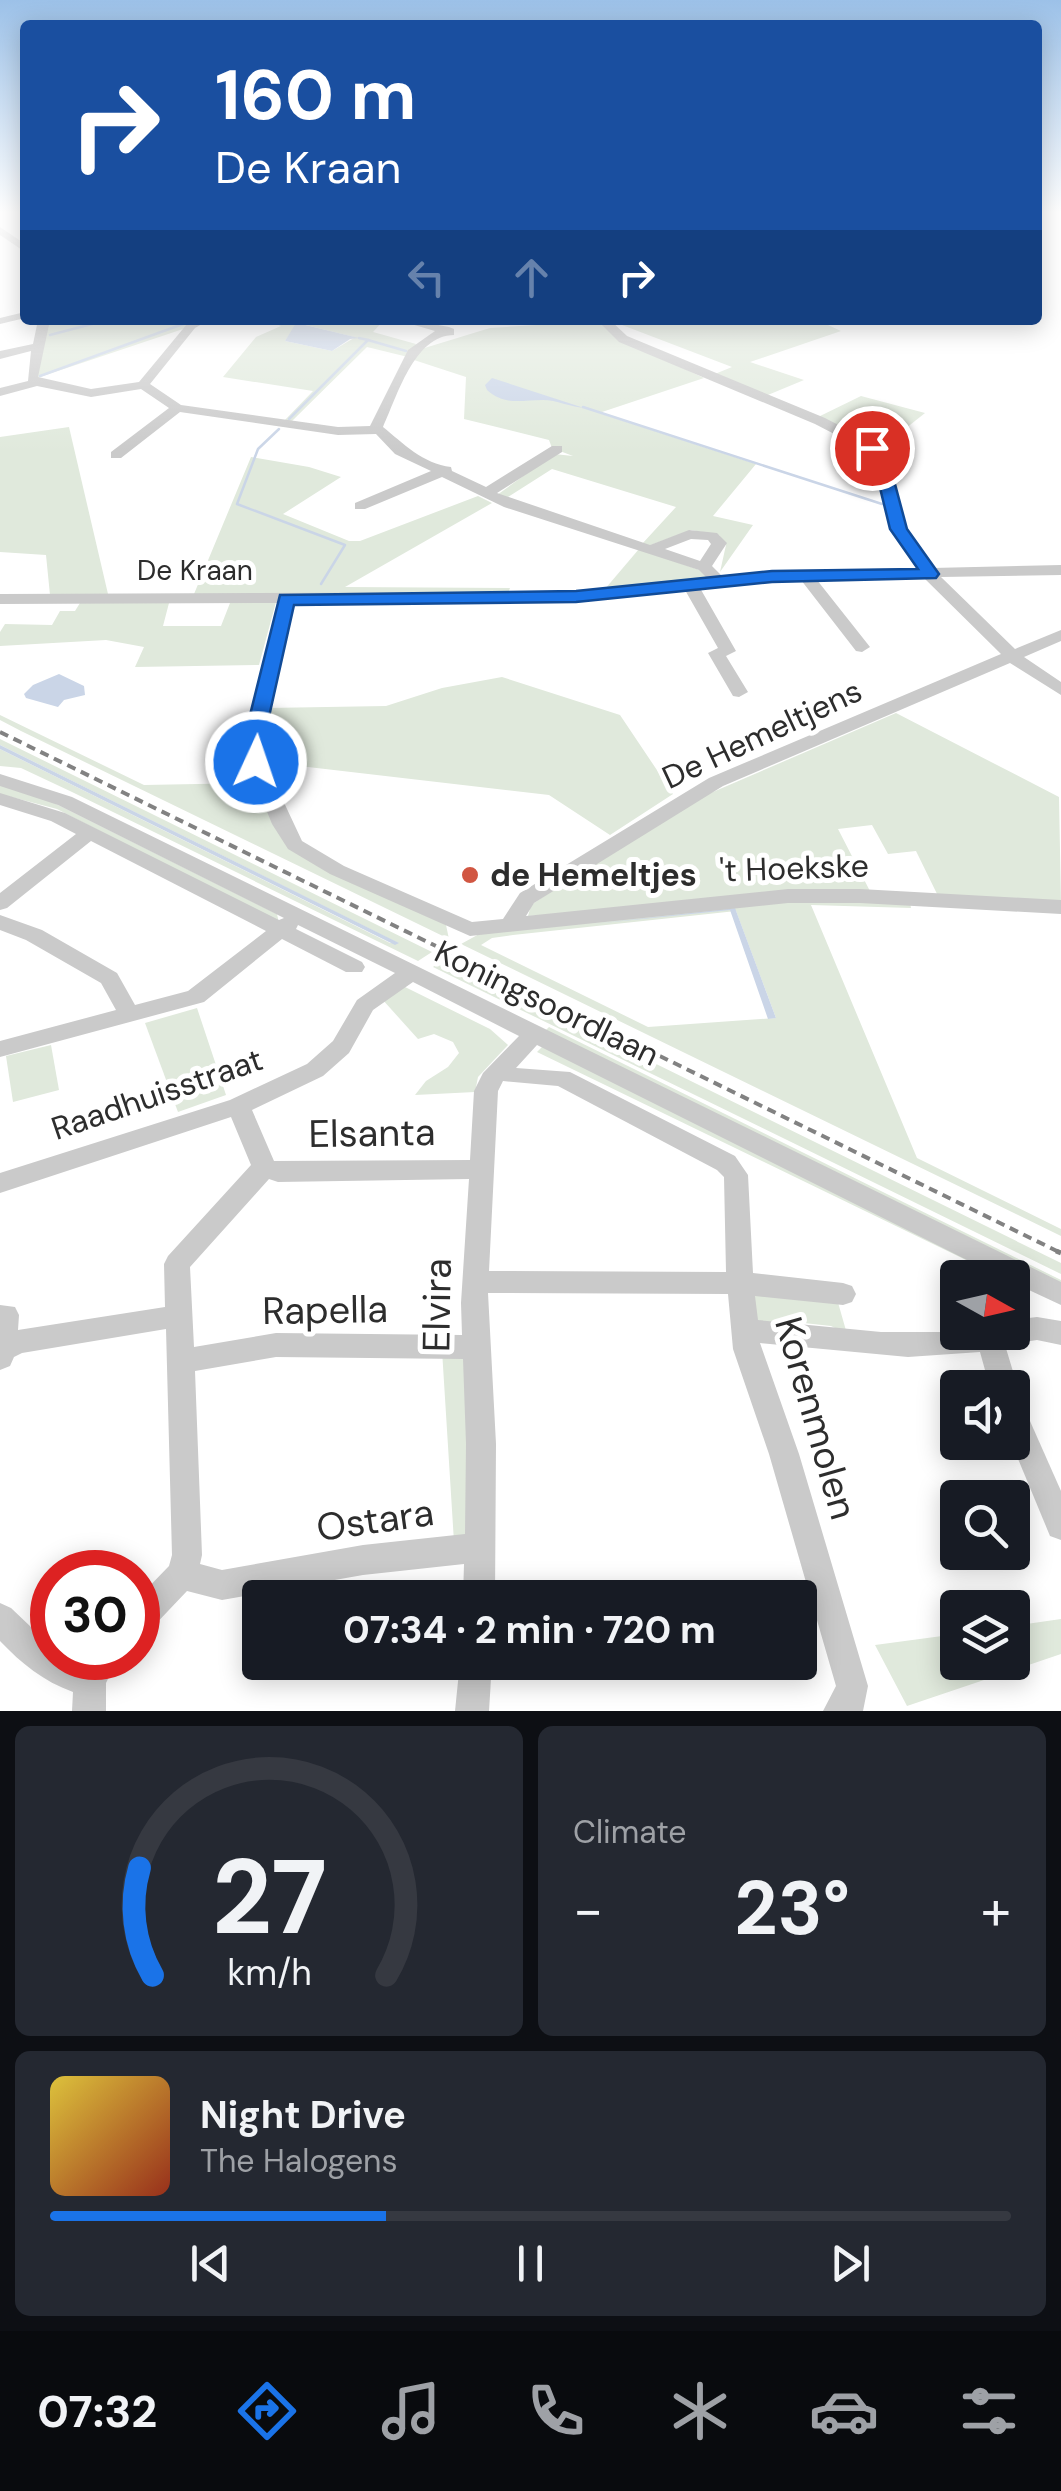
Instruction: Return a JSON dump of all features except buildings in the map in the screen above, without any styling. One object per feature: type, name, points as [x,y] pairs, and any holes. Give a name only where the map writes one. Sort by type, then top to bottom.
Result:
[{"type":"street","points":[[37,382],[32,378],[43,325]]},
{"type":"street","points":[[0,392],[37,382],[91,393],[143,385],[193,325]]},
{"type":"street","points":[[375,429],[414,350],[451,332],[425,325]]},
{"type":"street","points":[[608,325],[623,339],[872,448],[880,458],[899,529],[930,574],[1034,675],[1061,690]]},
{"type":"street","points":[[0,354],[38,346]]},
{"type":"street","points":[[143,385],[177,408],[338,431],[375,429],[400,451],[523,510],[704,567],[719,580]]},
{"type":"street","points":[[116,456],[177,408]]},
{"type":"street","points":[[487,493],[557,449]]},
{"type":"street","points":[[360,506],[446,470]]},
{"type":"street","points":[[651,550],[689,534],[712,536],[719,544],[704,567]]},
{"type":"street","name":"De Kraan","points":[[0,599],[576,596],[719,580],[1061,570]]},
{"type":"street","points":[[806,576],[862,647]]},
{"type":"street","points":[[689,584],[728,651],[716,653],[739,692]]},
{"type":"street","name":"'t Hoekske","points":[[286,599],[254,750],[287,835],[296,845],[338,870],[470,929],[819,895],[1061,907]]},
{"type":"street","name":"De Hemeltjens","points":[[512,923],[528,898],[716,782],[1061,635]]},
{"type":"street","name":"Koningsoordlaan","points":[[0,780],[65,801],[288,924],[354,967]]},
{"type":"street","name":"Koningsoordlaan","points":[[0,799],[43,811],[288,924],[412,972],[1061,1294]]},
{"type":"street","points":[[0,903],[89,833]]},
{"type":"street","points":[[0,922],[34,935],[109,978],[130,1016]]},
{"type":"street","points":[[0,1048],[196,997],[288,924]]},
{"type":"street","name":"Raadhuisstraat","points":[[0,1183],[238,1106],[331,1060],[365,1005],[412,972]]},
{"type":"street","name":"Elvira","points":[[480,1580],[481,1444],[474,1346],[486,1091],[499,1070],[535,1033]]},
{"type":"street","points":[[499,1070],[513,1076],[562,1078],[733,1168],[740,1282],[843,1294]]},
{"type":"street","points":[[160,1597],[182,1574],[187,1555],[174,1274],[182,1254],[264,1168],[238,1106]]},
{"type":"street","name":"Elsanta","points":[[264,1168],[278,1172],[483,1168]]},
{"type":"street","name":"Korenmolen","points":[[475,1282],[740,1282],[746,1349],[784,1454],[852,1686],[848,1704],[840,1711]]},
{"type":"street","points":[[2,1354],[5,1315]]},
{"type":"street","points":[[2,1354],[17,1342],[176,1316]]},
{"type":"street","points":[[1030,1330],[1042,1327],[1061,1334]]},
{"type":"street","points":[[745,1330],[889,1344],[940,1342]]},
{"type":"street","name":"Rapella","points":[[179,1362],[276,1345],[474,1346]]},
{"type":"street","points":[[1030,1454],[1061,1526]]},
{"type":"street","name":"Ostara","points":[[182,1574],[222,1585],[363,1560],[481,1547]]},
{"type":"street","points":[[0,1619],[50,1668],[94,1683]]},
{"type":"street","points":[[472,1711],[475,1680]]},
{"type":"shaded area","points":[[47,325],[190,325],[186,328],[37,378]]},
{"type":"shaded area","points":[[279,325],[297,325],[285,341],[332,351],[354,337],[306,325],[379,325],[373,332],[416,344],[408,357],[367,347],[291,422],[284,421],[313,391],[223,377],[256,337]]},
{"type":"shaded area","points":[[606,325],[623,340],[704,378],[599,413],[756,464],[713,516],[753,525],[720,572],[726,545],[719,535],[691,530],[648,546],[642,544],[676,507],[552,469],[505,499],[497,495],[554,454],[573,456],[552,448],[549,440],[464,419],[466,377],[414,360],[418,350],[490,328]]},
{"type":"shaded area","points":[[622,325],[828,325],[841,331],[750,362],[804,380],[763,397],[710,376],[732,367]]},
{"type":"shaded area","points":[[861,396],[925,413],[881,448],[816,418]]},
{"type":"shaded area","points":[[69,427],[108,594],[50,595],[46,555],[0,552],[0,437]]},
{"type":"shaded area","points":[[251,457],[341,477],[283,514],[349,541],[360,541],[478,496],[492,503],[345,587],[510,588],[507,596],[194,594]]},
{"type":"shaded area","points":[[639,549],[708,573],[709,579],[605,589]]},
{"type":"shaded area","points":[[276,602],[259,665],[135,667],[144,647],[106,640],[0,646],[0,632],[5,624],[52,625],[60,611],[75,611],[80,603],[169,603],[163,626],[221,626],[230,603]]},
{"type":"shaded area","points":[[502,677],[620,715],[673,794],[610,835],[549,795],[265,762],[261,743],[267,708],[386,706],[442,688]]},
{"type":"shaded area","points":[[896,713],[1059,797],[1061,904],[939,898],[916,851],[888,854],[872,825],[838,829],[872,895],[528,916],[531,905],[678,807]]},
{"type":"shaded area","points":[[0,715],[144,785],[251,783],[243,760],[251,758],[281,833],[446,925],[449,939],[21,731],[0,720]]},
{"type":"shaded area","points":[[0,739],[432,952],[418,961],[21,768],[0,766],[0,749],[390,943],[398,943],[0,745]]},
{"type":"shaded area","points":[[0,785],[46,799],[277,914],[279,923],[57,809],[0,794]]},
{"type":"shaded area","points":[[776,900],[910,902],[911,908],[811,905],[917,1158],[1061,1229],[1061,1236],[461,944],[481,933]],"holes":[[[736,911],[776,1018],[648,1027],[481,945],[492,938],[513,935]]]},
{"type":"shaded area","points":[[446,955],[522,998],[1061,1263],[1061,1274],[433,967]]},
{"type":"shaded area","points":[[403,986],[490,1029],[508,1045],[478,1077],[475,1092],[415,1095],[459,1053],[453,1042],[434,1034],[418,1039],[382,999]]},
{"type":"shaded area","points":[[197,1008],[226,1095],[178,1112],[145,1023]]},
{"type":"shaded area","points":[[549,1027],[1021,1260],[1005,1260],[545,1031]]},
{"type":"shaded area","points":[[51,1045],[59,1090],[13,1102],[6,1056]]},
{"type":"shaded area","points":[[544,1045],[974,1260],[966,1260],[537,1052]]},
{"type":"shaded area","points":[[1030,1265],[1061,1280],[1061,1288],[1030,1273]]},
{"type":"shaded area","points":[[749,1288],[837,1299],[847,1334],[831,1326],[777,1320],[770,1325],[753,1318]]},
{"type":"shaded area","points":[[442,1350],[465,1358],[471,1531],[454,1542]]},
{"type":"shaded area","points":[[1061,1619],[1061,1654],[1030,1664],[1030,1624]]},
{"type":"shaded area","points":[[940,1636],[940,1680],[984,1680],[907,1706],[875,1645]]},
{"type":"water","points":[[295,325],[359,338],[350,339],[332,351],[285,341]]},
{"type":"water","points":[[492,378],[584,408],[548,400],[500,398],[485,385]]},
{"type":"water","points":[[59,674],[84,686],[85,695],[64,700],[58,707],[26,698],[24,694],[33,685]]},
{"type":"water","points":[[0,745],[399,943],[395,945],[0,749]]},
{"type":"water","points":[[735,908],[776,1018],[768,1019],[730,910],[593,924]]},
{"type":"waterway","points":[[50,335],[88,325]]},
{"type":"waterway","points":[[40,376],[180,325]]},
{"type":"waterway","points":[[359,338],[368,340]]},
{"type":"waterway","points":[[289,419],[368,340]]},
{"type":"waterway","points":[[368,340],[406,351]]},
{"type":"waterway","points":[[583,407],[882,504]]},
{"type":"waterway","points":[[279,429],[258,449],[237,504],[345,545],[321,584]]},
{"type":"railway","points":[[0,732],[1061,1253],[1056,1251]]},
{"type":"place","name":"de Hemeltjes","points":[[470,875]]},
{"type":"route","points":[[256,762],[254,739],[286,599],[576,596],[772,576],[930,574],[899,529],[879,454],[872,448]]}]
